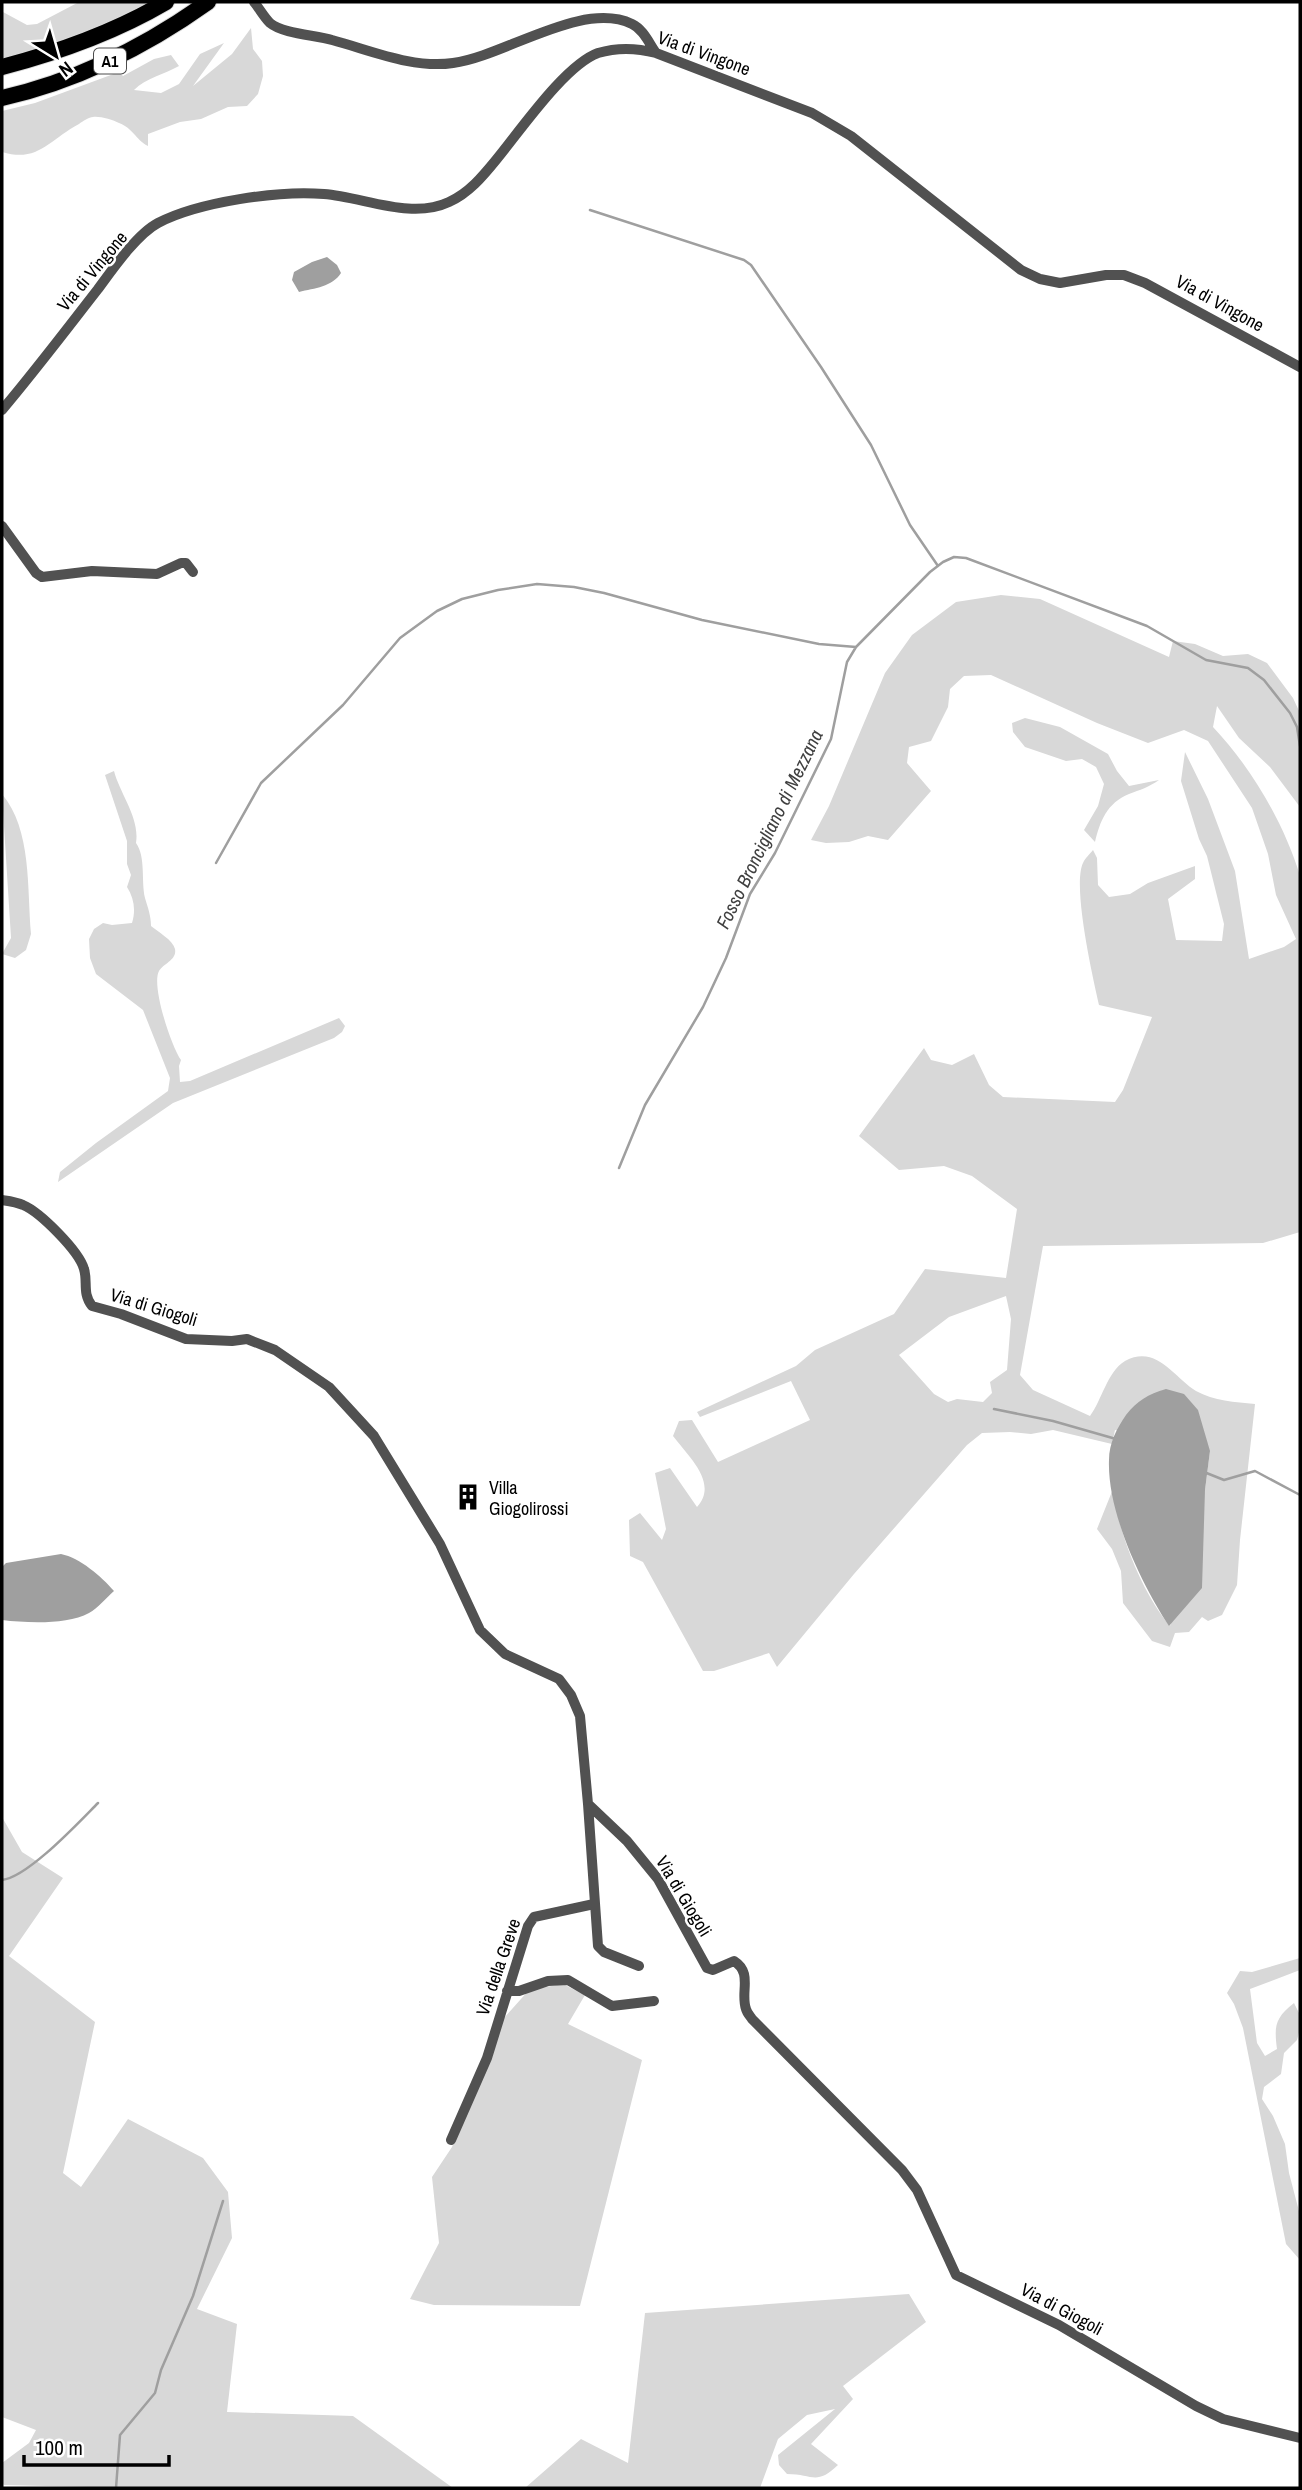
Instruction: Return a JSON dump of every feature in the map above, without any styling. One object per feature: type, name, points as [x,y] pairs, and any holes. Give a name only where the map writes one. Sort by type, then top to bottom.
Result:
[{"type":"highway","name":"A1","points":[[2,67],[42,57],[94,37],[166,2]]},
{"type":"highway","name":"A1","points":[[2,98],[32,91],[100,66],[162,33],[208,2]]},
{"type":"street","points":[[254,2],[270,23],[280,29],[327,38],[418,63],[452,64],[495,52],[549,28],[581,19],[611,18],[632,24],[643,33],[656,53]]},
{"type":"street","name":"Via di Vingone","points":[[2,410],[125,254],[157,223],[200,208],[272,194],[326,194],[412,209],[431,208],[449,202],[469,190],[485,173],[575,68],[597,54],[638,48],[812,113],[841,130],[1021,270],[1040,279],[1060,283],[1106,275],[1124,275],[1145,283],[1300,367]]},
{"type":"street","points":[[2,526],[36,573],[42,577],[92,571],[157,574],[181,563],[186,564],[193,572]]},
{"type":"street","name":"Via di Giogoli","points":[[2,1200],[27,1207],[47,1223],[76,1254],[84,1269],[84,1290],[89,1302],[96,1308],[121,1314],[186,1339],[247,1339],[275,1350],[329,1387],[374,1436],[440,1544],[480,1630],[505,1654],[559,1679],[571,1695],[580,1716],[588,1804],[627,1841],[658,1879],[702,1961],[713,1970],[734,1961],[741,1965],[745,1976],[745,2008],[752,2019],[902,2170],[917,2190],[956,2275],[1059,2325],[1196,2406],[1223,2419],[1300,2438]]},
{"type":"street","points":[[588,1804],[598,1947],[639,1966]]},
{"type":"street","name":"Via della Greve","points":[[451,2140],[487,2058],[528,1926],[534,1917],[594,1905]]},
{"type":"street","points":[[507,1991],[519,1991],[548,1981],[568,1980],[612,2006],[654,2001]]},
{"type":"shaded area","points":[[79,2],[155,2],[80,35],[2,60],[2,8],[3,12],[27,25],[37,24]]},
{"type":"shaded area","points":[[251,28],[253,49],[262,61],[263,76],[258,94],[247,106],[228,107],[201,119],[180,122],[148,134],[148,146],[124,125],[91,117],[34,152],[14,155],[2,152],[2,111],[35,103],[119,72],[123,76],[154,59],[171,55],[179,66],[150,79],[134,90],[161,93],[179,84],[200,54],[224,43],[193,86],[232,54]]},
{"type":"shaded area","points":[[327,257],[337,265],[341,273],[337,278],[323,286],[299,292],[292,280],[294,272]]},
{"type":"shaded area","points":[[1001,595],[1040,599],[1169,657],[1173,641],[1195,644],[1223,656],[1248,654],[1267,663],[1293,698],[1300,713],[1300,807],[1270,767],[1239,738],[1217,706],[1213,727],[1265,797],[1285,836],[1300,876],[1300,1232],[1263,1243],[1043,1246],[1020,1375],[1033,1390],[1090,1416],[1109,1379],[1119,1366],[1136,1357],[1147,1357],[1164,1365],[1196,1391],[1210,1397],[1255,1404],[1237,1585],[1222,1615],[1208,1621],[1202,1617],[1189,1632],[1175,1633],[1170,1647],[1152,1641],[1123,1603],[1121,1571],[1112,1549],[1097,1529],[1113,1489],[1120,1524],[1133,1561],[1150,1597],[1170,1626],[1205,1490],[1210,1451],[1115,1430],[1112,1444],[1053,1430],[1031,1434],[982,1433],[967,1445],[777,1667],[769,1653],[714,1671],[703,1671],[643,1562],[630,1556],[629,1520],[640,1513],[662,1540],[666,1529],[655,1473],[670,1468],[697,1507],[703,1498],[705,1489],[699,1470],[673,1436],[679,1421],[692,1420],[718,1462],[810,1420],[791,1381],[700,1417],[697,1412],[796,1366],[815,1350],[894,1314],[925,1269],[1006,1278],[1017,1209],[972,1176],[944,1166],[899,1170],[859,1136],[924,1048],[931,1060],[952,1065],[974,1054],[989,1085],[1003,1097],[1115,1102],[1123,1090],[1152,1017],[1099,1005],[1085,932],[1080,875],[1084,861],[1093,850],[1097,858],[1098,885],[1109,897],[1130,894],[1148,883],[1195,866],[1195,879],[1168,899],[1176,940],[1222,941],[1224,924],[1207,856],[1181,781],[1185,752],[1208,799],[1235,871],[1249,959],[1284,947],[1296,939],[1276,895],[1268,854],[1252,808],[1208,741],[1184,730],[1148,743],[991,675],[964,676],[950,689],[948,707],[931,741],[909,747],[907,763],[931,791],[888,840],[868,836],[849,842],[826,843],[811,840],[829,806],[885,673],[912,635],[956,602]],"holes":[[[1006,1296],[1011,1319],[1007,1370],[990,1382],[992,1393],[983,1402],[957,1399],[948,1402],[934,1394],[899,1355],[949,1317]]]},
{"type":"shaded area","points":[[1025,718],[1060,727],[1108,754],[1129,786],[1159,780],[1115,802],[1102,820],[1095,842],[1084,830],[1098,806],[1104,784],[1096,767],[1082,759],[1066,761],[1025,747],[1013,732],[1012,723]]},
{"type":"shaded area","points":[[114,771],[135,824],[151,926],[168,939],[175,949],[174,956],[161,968],[157,978],[163,1015],[181,1060],[180,1082],[190,1081],[339,1018],[345,1026],[334,1038],[173,1103],[58,1182],[60,1172],[168,1091],[170,1078],[143,1010],[96,974],[90,958],[89,939],[94,929],[103,923],[132,923],[134,913],[133,900],[127,887],[131,875],[127,864],[127,841],[105,775]]},
{"type":"shaded area","points":[[2,794],[19,825],[28,879],[31,934],[26,950],[15,958],[2,954],[11,938]]},
{"type":"shaded area","points":[[1166,1389],[1184,1394],[1198,1410],[1210,1451],[1205,1490],[1202,1588],[1169,1626],[1137,1568],[1120,1524],[1110,1480],[1109,1460],[1114,1436],[1126,1415],[1143,1399]]},
{"type":"shaded area","points":[[61,1554],[90,1568],[114,1591],[92,1611],[70,1620],[2,1620],[2,1567],[6,1563]]},
{"type":"shaded area","points":[[2,1817],[22,1852],[63,1878],[9,1956],[95,2022],[63,2173],[81,2187],[128,2119],[203,2158],[228,2192],[232,2238],[197,2309],[237,2324],[227,2412],[353,2416],[453,2488],[130,2488],[2,2483],[2,2463],[29,2443],[36,2430],[2,2417]]},
{"type":"shaded area","points":[[1300,1958],[1300,1970],[1250,1989],[1257,2043],[1265,2056],[1277,2049],[1276,2028],[1283,2013],[1294,2003],[1300,2015],[1297,2040],[1284,2053],[1281,2074],[1264,2087],[1262,2099],[1285,2144],[1300,2215],[1300,2260],[1286,2244],[1243,2028],[1227,1993],[1240,1971],[1252,1972]]},
{"type":"shaded area","points":[[563,1984],[585,1995],[568,2024],[642,2060],[580,2306],[434,2305],[410,2299],[439,2243],[432,2177],[452,2147],[504,2018],[529,1990]]},
{"type":"shaded area","points":[[909,2294],[926,2322],[843,2386],[853,2399],[811,2444],[838,2465],[824,2475],[814,2477],[787,2474],[779,2465],[778,2455],[835,2409],[807,2415],[778,2439],[760,2488],[525,2488],[581,2439],[628,2463],[645,2313]]},
{"type":"waterway","points":[[590,210],[744,260],[751,265],[871,445],[910,525],[938,566]]},
{"type":"waterway","name":"Fosso Broncigliano di Mezzana","points":[[619,1168],[645,1105],[703,1007],[726,958],[750,894],[775,853],[831,739],[847,662],[856,647],[943,562],[954,557],[966,558],[1147,626],[1206,660],[1248,668],[1264,680],[1290,713],[1297,727],[1300,746]]},
{"type":"waterway","points":[[216,863],[261,783],[343,705],[400,638],[437,611],[462,599],[537,584],[574,587],[702,620],[819,644],[856,647]]},
{"type":"waterway","points":[[994,1409],[1053,1421],[1116,1439]]},
{"type":"waterway","points":[[1204,1472],[1224,1480],[1255,1471],[1300,1495]]},
{"type":"waterway","points":[[2,1880],[13,1877],[39,1860],[98,1803]]},
{"type":"waterway","points":[[116,2488],[120,2435],[155,2393],[161,2370],[193,2296],[223,2201]]},
{"type":"place","name":"Villa Giogolirossi","points":[[468,1497]]}]
